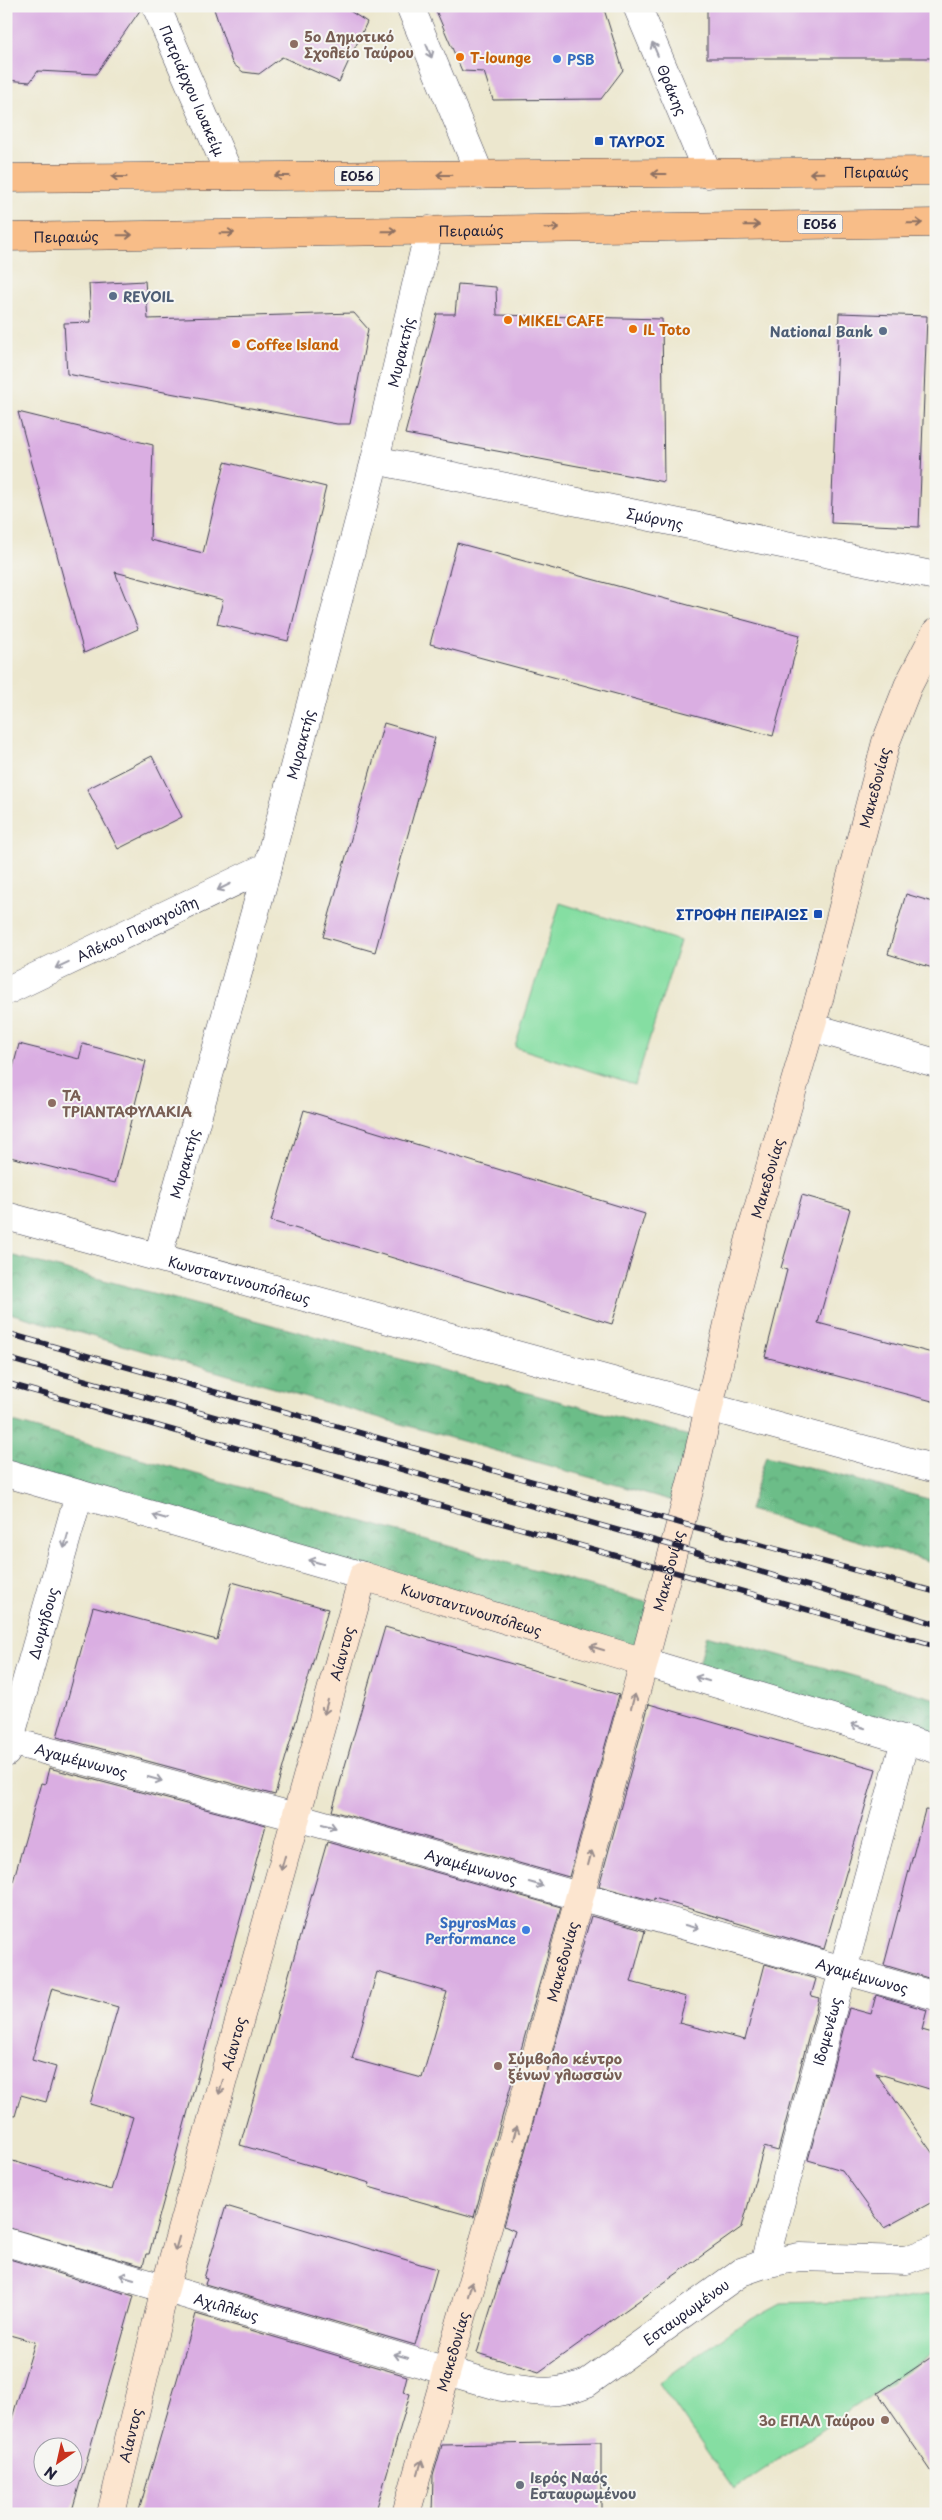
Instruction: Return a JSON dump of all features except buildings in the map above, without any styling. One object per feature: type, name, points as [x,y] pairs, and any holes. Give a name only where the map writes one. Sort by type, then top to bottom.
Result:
[{"type":"main road","name":"Πειραιώς","points":[[6,178],[936,171]]},
{"type":"main road","name":"Πειραιώς","points":[[6,237],[936,223]]},
{"type":"street","name":"Πατριάρχου Ιωακείμ","points":[[156,6],[230,176]]},
{"type":"street","points":[[410,6],[480,175]]},
{"type":"street","name":"Θράκης","points":[[637,6],[708,174]]},
{"type":"street","name":"Μυρακτής","points":[[158,1256],[268,866],[375,460],[429,230]]},
{"type":"street","name":"Σμύρνης","points":[[375,460],[936,576]]},
{"type":"street","name":"Μακεδονίας","points":[[406,2514],[448,2370],[644,1662],[752,1228],[811,1027],[886,742],[908,686],[936,632]]},
{"type":"street","name":"Αλέκου Παναγούλη","points":[[6,991],[268,866]]},
{"type":"street","points":[[811,1027],[936,1063]]},
{"type":"street","name":"Κωνσταντινουπόλεως","points":[[6,1216],[936,1469]]},
{"type":"street","name":"Κωνσταντινουπόλεως","points":[[6,1473],[363,1576],[936,1749]]},
{"type":"street","name":"Διομήδους","points":[[7,1744],[80,1494]]},
{"type":"street","name":"Αίαντος","points":[[111,2514],[165,2288],[363,1576]]},
{"type":"street","name":"Ιδομενέως","points":[[764,2264],[905,1740]]},
{"type":"street","name":"Αγαμέμνωνος","points":[[7,1744],[296,1817],[936,1996]]},
{"type":"street","name":"Αχιλλέως","points":[[6,2242],[448,2370]]},
{"type":"street","name":"Εσταυρωμένου","points":[[448,2370],[502,2387],[546,2394],[568,2391],[587,2383],[604,2372],[741,2272],[764,2264],[800,2257],[906,2260],[936,2249]]},
{"type":"green space","points":[[560,903],[680,941],[635,1085],[515,1047]]},
{"type":"green space","points":[[6,1254],[693,1437],[677,1502],[6,1312]]},
{"type":"green space","points":[[6,1420],[652,1604],[638,1653],[6,1468]]},
{"type":"green space","points":[[766,1456],[936,1501],[936,1563],[749,1510]]},
{"type":"green space","points":[[707,1635],[936,1699],[936,1743],[697,1671]]},
{"type":"green space","points":[[936,2293],[936,2351],[734,2490],[659,2383],[735,2328],[781,2303],[896,2300]]},
{"type":"railway","points":[[6,1333],[680,1523],[936,1592]]},
{"type":"railway","points":[[6,1358],[674,1546],[936,1624]]},
{"type":"railway","points":[[6,1383],[936,1646]]},
{"type":"place","name":"5ο Δημοτικό Σχολείο Ταύρου","points":[[294,44]]},
{"type":"place","name":"T-lounge","points":[[460,57]]},
{"type":"place","name":"PSB","points":[[557,59]]},
{"type":"place","name":"ΤΑΥΡΟΣ","points":[[599,141]]},
{"type":"place","name":"REVOIL","points":[[113,296]]},
{"type":"place","name":"MIKEL CAFE","points":[[508,320]]},
{"type":"place","name":"IL Toto","points":[[633,329]]},
{"type":"place","name":"National Bank","points":[[883,331]]},
{"type":"place","name":"Coffee Island","points":[[236,344]]},
{"type":"place","name":"ΣΤΡΟΦΗ ΠΕΙΡΑΙΩΣ","points":[[818,914]]},
{"type":"place","name":"ΤΑ ΤΡΙΑΝΤΑΦΥΛΑΚΙΑ","points":[[52,1103]]},
{"type":"place","name":"SpyrosMas Performance","points":[[526,1930]]},
{"type":"place","name":"Σύμβολο κέντρο ξένων γλωσσών","points":[[498,2066]]},
{"type":"place","name":"3ο ΕΠΑΛ Ταύρου","points":[[885,2420]]},
{"type":"place","name":"Ιερός Ναός Εσταυρωμένου","points":[[520,2485]]}]
